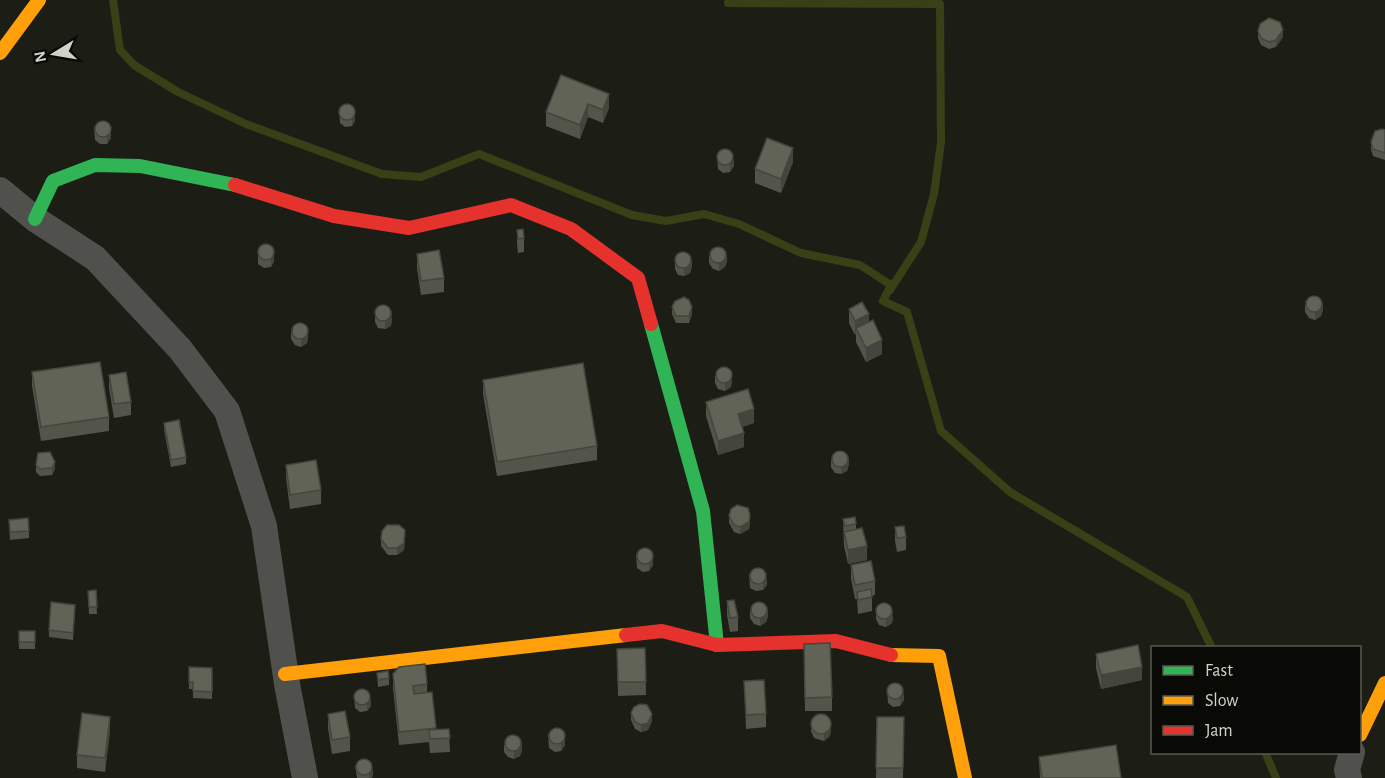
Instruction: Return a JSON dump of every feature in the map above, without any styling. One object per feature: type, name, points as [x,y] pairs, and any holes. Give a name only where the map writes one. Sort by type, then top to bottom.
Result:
[{"type":"street","points":[[0,53],[39,0]]},
{"type":"street","points":[[35,219],[39,206],[53,180],[95,165],[140,166],[217,181],[334,216],[409,228],[511,205],[570,229],[638,278],[703,511],[717,645]]},
{"type":"street","points":[[0,190],[35,219],[95,258],[180,349],[226,411],[264,526],[285,674],[305,778]]},
{"type":"street","points":[[285,674],[662,631],[717,645],[836,641],[886,655],[939,656],[965,778]]},
{"type":"street","points":[[1361,731],[1385,683]]},
{"type":"street","points":[[1349,778],[1347,770],[1352,754]]},
{"type":"building","points":[[1269,18],[1280,22],[1283,30],[1276,40],[1269,42],[1261,38],[1258,31],[1260,24]]},
{"type":"building","points":[[561,75],[609,94],[603,110],[588,104],[580,125],[546,112]]},
{"type":"building","points":[[344,104],[350,104],[355,112],[353,118],[344,120],[339,115],[339,109]]},
{"type":"building","points":[[100,121],[106,121],[111,129],[109,135],[100,137],[95,132],[95,126]]},
{"type":"building","points":[[1385,130],[1385,153],[1373,149],[1371,142],[1375,131]]},
{"type":"building","points":[[767,138],[793,148],[781,179],[755,169]]},
{"type":"building","points":[[722,149],[728,149],[733,157],[731,163],[722,165],[717,160],[717,154]]},
{"type":"building","points":[[523,229],[524,238],[518,239],[517,230]]},
{"type":"building","points":[[263,244],[269,244],[274,252],[272,258],[263,260],[258,255],[258,249]]},
{"type":"building","points":[[715,247],[721,247],[726,255],[724,261],[715,263],[710,258],[710,252]]},
{"type":"building","points":[[439,250],[444,278],[421,281],[417,254]]},
{"type":"building","points":[[680,252],[686,252],[691,260],[689,266],[680,268],[675,263],[675,257]]},
{"type":"building","points":[[1311,296],[1317,296],[1322,304],[1320,310],[1311,312],[1306,307],[1306,301]]},
{"type":"building","points":[[684,297],[689,300],[692,307],[689,316],[676,316],[672,307],[675,301]]},
{"type":"building","points":[[862,302],[869,314],[855,321],[849,309]]},
{"type":"building","points":[[380,305],[386,305],[391,313],[389,319],[380,321],[375,316],[375,310]]},
{"type":"building","points":[[873,320],[882,340],[866,348],[856,328]]},
{"type":"building","points":[[297,323],[303,323],[308,331],[306,337],[297,339],[292,334],[292,328]]},
{"type":"building","points":[[100,362],[109,417],[41,427],[32,372]]},
{"type":"building","points":[[583,363],[597,446],[497,462],[483,380]]},
{"type":"building","points":[[721,367],[727,367],[732,375],[730,381],[721,383],[716,378],[716,372]]},
{"type":"building","points":[[126,372],[131,402],[114,404],[109,375]]},
{"type":"building","points":[[748,389],[754,409],[738,414],[744,433],[718,441],[706,402]]},
{"type":"building","points":[[179,420],[186,457],[171,460],[164,423]]},
{"type":"building","points":[[837,451],[843,451],[848,459],[846,465],[837,467],[832,462],[832,456]]},
{"type":"building","points":[[50,452],[55,462],[52,468],[40,469],[36,465],[38,453]]},
{"type":"building","points":[[316,460],[321,490],[290,495],[286,465]]},
{"type":"building","points":[[737,505],[748,508],[750,515],[749,522],[740,527],[734,525],[729,516],[731,509]]},
{"type":"building","points":[[855,517],[856,524],[845,526],[843,519]]},
{"type":"building","points":[[28,518],[29,531],[10,532],[9,520]]},
{"type":"building","points":[[387,525],[399,525],[405,530],[404,543],[397,548],[388,548],[381,539],[382,531]]},
{"type":"building","points":[[904,526],[906,537],[897,538],[895,527]]},
{"type":"building","points":[[862,528],[867,546],[848,550],[844,532]]},
{"type":"building","points":[[642,548],[648,548],[653,556],[651,562],[642,564],[637,559],[637,553]]},
{"type":"building","points":[[871,561],[875,581],[855,585],[851,565]]},
{"type":"building","points":[[755,568],[761,568],[766,576],[764,582],[755,584],[750,579],[750,573]]},
{"type":"building","points":[[871,589],[872,597],[858,600],[857,592]]},
{"type":"building","points":[[96,590],[97,607],[89,607],[88,591]]},
{"type":"building","points":[[734,600],[738,617],[730,618],[727,601]]},
{"type":"building","points":[[51,602],[75,605],[73,633],[49,630]]},
{"type":"building","points":[[756,602],[762,602],[767,610],[765,616],[756,618],[751,613],[751,607]]},
{"type":"building","points":[[881,603],[887,603],[892,611],[890,617],[881,619],[876,614],[876,608]]},
{"type":"building","points":[[19,631],[35,631],[35,642],[19,642]]},
{"type":"building","points":[[830,643],[832,697],[805,698],[804,644]]},
{"type":"building","points":[[1138,645],[1142,667],[1101,675],[1096,654]]},
{"type":"building","points":[[645,648],[646,682],[618,682],[617,649]]},
{"type":"building","points":[[425,664],[427,684],[413,686],[414,694],[432,692],[436,728],[399,732],[393,674],[399,667]]},
{"type":"building","points":[[189,667],[212,668],[212,692],[193,691],[193,682],[189,682]]},
{"type":"building","points":[[388,671],[389,678],[378,680],[377,673]]},
{"type":"building","points":[[764,680],[766,714],[746,715],[744,681]]},
{"type":"building","points":[[892,683],[898,683],[903,691],[901,697],[892,699],[887,694],[887,688]]},
{"type":"building","points":[[359,689],[365,689],[370,697],[368,703],[359,705],[354,700],[354,694]]},
{"type":"building","points":[[640,704],[647,705],[652,714],[648,723],[641,725],[635,722],[631,713],[634,707]]},
{"type":"building","points":[[345,711],[350,737],[332,740],[328,714]]},
{"type":"building","points":[[82,713],[110,717],[105,758],[77,755]]},
{"type":"building","points":[[821,714],[828,717],[831,724],[828,731],[821,734],[814,731],[811,724],[814,717]]},
{"type":"building","points":[[877,717],[904,717],[903,768],[876,768]]},
{"type":"building","points":[[554,728],[560,728],[565,736],[563,742],[554,744],[549,739],[549,733]]},
{"type":"building","points":[[449,729],[450,738],[430,739],[429,730]]},
{"type":"building","points":[[510,735],[516,735],[521,743],[519,749],[510,751],[505,746],[505,740]]},
{"type":"building","points":[[1116,745],[1121,778],[1042,778],[1039,757]]},
{"type":"building","points":[[361,759],[367,759],[372,767],[370,773],[361,775],[356,770],[356,764]]},
{"type":"waterway","points":[[113,0],[120,50],[134,65],[178,92],[246,124],[382,174],[421,177],[479,154],[632,215],[666,221],[704,214],[739,224],[801,253],[860,265],[891,285],[883,301],[907,312],[941,431],[1010,492],[1187,597],[1211,646]]},
{"type":"waterway","points":[[728,3],[940,4],[941,142],[934,194],[921,242],[890,290]]},
{"type":"waterway","points":[[1266,754],[1276,778]]},
{"type":"traffic: fast","points":[[35,219],[53,181],[95,165],[140,166],[235,185]]},
{"type":"traffic: fast","points":[[651,324],[703,511],[717,645]]},
{"type":"traffic: slow","points":[[0,53],[39,0]]},
{"type":"traffic: slow","points":[[285,674],[626,635]]},
{"type":"traffic: slow","points":[[891,655],[939,656],[965,778]]},
{"type":"traffic: slow","points":[[1361,733],[1385,683]]},
{"type":"traffic: jam","points":[[235,185],[334,216],[409,228],[511,205],[571,229],[638,278],[651,324]]},
{"type":"traffic: jam","points":[[626,635],[662,631],[717,645],[836,641],[891,655]]}]
